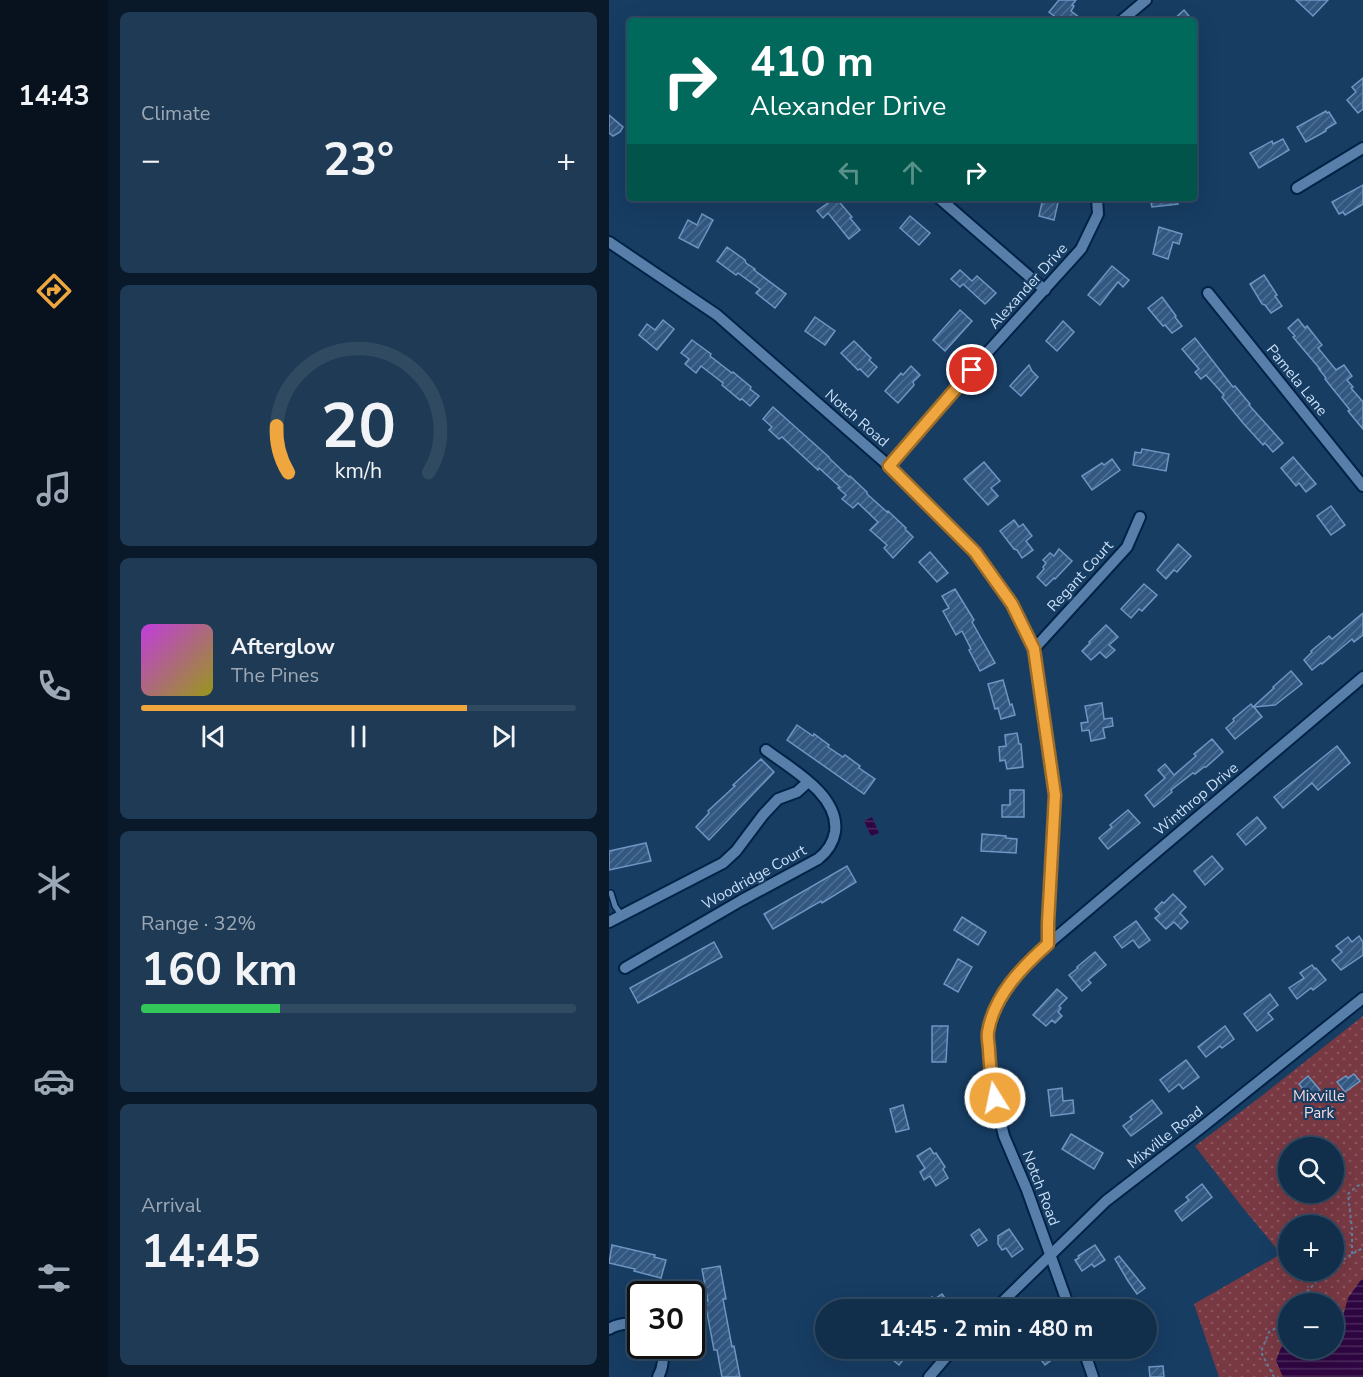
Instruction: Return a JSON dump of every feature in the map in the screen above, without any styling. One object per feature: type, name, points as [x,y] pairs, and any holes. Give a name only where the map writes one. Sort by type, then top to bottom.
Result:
[{"type":"street","points":[[1125,18],[1146,0]]},
{"type":"street","points":[[1297,188],[1363,148]]},
{"type":"street","points":[[942,201],[1045,290]]},
{"type":"street","name":"Alexander Drive","points":[[889,466],[1081,249],[1098,214],[1097,201]]},
{"type":"street","name":"Notch Road","points":[[609,242],[717,315],[889,466],[975,552],[1012,604],[1034,649],[1055,795],[1048,944],[1015,976],[998,1001],[988,1033],[990,1079],[1004,1136],[1027,1190],[1066,1299]]},
{"type":"street","name":"Pamela Lane","points":[[1208,293],[1363,486]]},
{"type":"street","name":"Regant Court","points":[[1034,649],[1127,548],[1140,517]]},
{"type":"street","name":"Winthrop Drive","points":[[1048,944],[1363,678]]},
{"type":"street","name":"Woodridge Court","points":[[625,968],[818,859],[831,845],[835,825],[829,804],[808,782],[766,750]]},
{"type":"street","name":"Woodridge Court","points":[[609,922],[723,863],[736,851],[778,799],[797,792],[808,782]]},
{"type":"street","name":"Mixville Road","points":[[1005,1299],[1106,1200],[1202,1127],[1363,998]]},
{"type":"street","points":[[609,1329],[627,1323]]},
{"type":"street","points":[[658,1377],[663,1359]]},
{"type":"street","points":[[929,1377],[945,1359]]},
{"type":"street","points":[[1087,1359],[1093,1377]]},
{"type":"lane","points":[[611,893],[615,906],[622,916]]},
{"type":"path","points":[[1351,1254],[1352,1229],[1348,1194],[1363,1184]]},
{"type":"path","points":[[1344,1259],[1363,1248]]},
{"type":"path","points":[[1307,1293],[1317,1281]]},
{"type":"path","points":[[1274,1377],[1261,1352],[1269,1332],[1278,1327]]},
{"type":"green space","name":"Mixville Park","points":[[1363,1016],[1363,1377],[1219,1377],[1194,1304],[1278,1256],[1278,1281],[1344,1281],[1344,1215],[1278,1215],[1278,1250],[1195,1146]]},
{"type":"shaded area","points":[[872,817],[879,833],[871,836],[864,821]]},
{"type":"shaded area","points":[[1363,1279],[1363,1377],[1283,1377],[1276,1361],[1278,1356],[1278,1359],[1344,1359],[1344,1312],[1348,1298]]},
{"type":"building","points":[[1059,0],[1076,0],[1071,11],[1080,18],[1057,18],[1049,12]]},
{"type":"building","points":[[1296,0],[1328,0],[1313,16]]},
{"type":"building","points":[[1184,10],[1191,18],[1175,18]]},
{"type":"building","points":[[1363,78],[1363,109],[1358,113],[1347,100],[1356,92],[1352,87]]},
{"type":"building","points":[[1326,111],[1336,123],[1306,142],[1297,127]]},
{"type":"building","points":[[609,115],[623,127],[613,136],[609,133]]},
{"type":"building","points":[[1283,139],[1289,150],[1259,168],[1250,153],[1272,141],[1273,144]]},
{"type":"building","points":[[1363,185],[1363,204],[1345,215],[1343,212],[1339,214],[1332,202]]},
{"type":"building","points":[[831,201],[839,201],[860,230],[849,239],[828,213],[823,218],[817,211]]},
{"type":"building","points":[[1042,201],[1058,201],[1054,220],[1039,216]]},
{"type":"building","points":[[1151,201],[1178,201],[1178,204],[1152,207]]},
{"type":"building","points":[[702,214],[713,220],[698,248],[679,238],[688,220],[697,225]]},
{"type":"building","points":[[910,216],[930,233],[919,245],[900,228]]},
{"type":"building","points":[[1159,227],[1182,234],[1179,244],[1173,242],[1168,259],[1153,254]]},
{"type":"building","points":[[727,247],[786,294],[775,308],[756,293],[760,289],[717,261]]},
{"type":"building","points":[[1112,266],[1129,280],[1123,287],[1118,282],[1100,305],[1088,295]]},
{"type":"building","points":[[960,270],[972,281],[977,276],[996,293],[985,304],[963,284],[960,287],[951,279]]},
{"type":"building","points":[[1264,275],[1282,306],[1271,313],[1262,304],[1250,284]]},
{"type":"building","points":[[1162,297],[1182,326],[1172,333],[1148,308]]},
{"type":"building","points":[[960,310],[972,321],[945,351],[933,340]]},
{"type":"building","points":[[815,317],[835,331],[825,345],[805,331]]},
{"type":"building","points":[[1298,319],[1305,328],[1307,326],[1322,345],[1318,348],[1336,370],[1344,365],[1352,376],[1347,380],[1363,402],[1363,429],[1320,369],[1293,337],[1295,336],[1288,328]]},
{"type":"building","points":[[663,320],[674,329],[657,350],[639,335],[647,324],[655,330]]},
{"type":"building","points":[[1063,321],[1074,332],[1057,351],[1046,341]]},
{"type":"building","points":[[1195,338],[1233,387],[1235,386],[1283,443],[1273,452],[1265,443],[1263,445],[1243,423],[1222,397],[1224,395],[1206,375],[1201,379],[1195,372],[1199,369],[1182,349]]},
{"type":"building","points":[[692,340],[759,396],[750,406],[701,366],[696,373],[685,364],[689,359],[681,353]]},
{"type":"building","points":[[854,341],[877,367],[868,377],[841,353]]},
{"type":"building","points":[[1029,365],[1038,377],[1021,396],[1010,386]]},
{"type":"building","points":[[911,366],[920,375],[898,403],[885,391],[901,373],[903,375]]},
{"type":"building","points":[[773,407],[906,528],[913,537],[893,558],[884,548],[887,545],[870,530],[878,522],[858,503],[853,508],[842,499],[846,495],[838,488],[840,487],[782,437],[779,439],[769,430],[772,427],[763,419]]},
{"type":"building","points":[[1142,449],[1169,454],[1166,471],[1133,465],[1135,452],[1141,453]]},
{"type":"building","points":[[1293,457],[1316,484],[1306,492],[1299,483],[1296,486],[1281,468]]},
{"type":"building","points":[[1112,459],[1120,470],[1092,490],[1082,476]]},
{"type":"building","points":[[984,462],[1000,481],[991,488],[998,496],[988,505],[964,479]]},
{"type":"building","points":[[1331,506],[1345,525],[1331,535],[1317,516]]},
{"type":"building","points":[[1014,520],[1019,527],[1023,524],[1032,536],[1026,541],[1033,550],[1022,558],[1000,531]]},
{"type":"building","points":[[1178,544],[1191,556],[1177,572],[1174,570],[1166,579],[1157,570]]},
{"type":"building","points":[[1059,549],[1072,561],[1046,586],[1037,577],[1044,569],[1046,563],[1043,560],[1050,553],[1054,556]]},
{"type":"building","points":[[930,552],[948,573],[937,582],[919,562]]},
{"type":"building","points":[[1144,584],[1157,595],[1142,611],[1139,609],[1131,618],[1121,609]]},
{"type":"building","points":[[955,589],[974,620],[972,622],[995,663],[980,671],[962,631],[956,635],[943,611],[949,608],[942,596]]},
{"type":"building","points":[[1363,613],[1363,635],[1354,642],[1352,639],[1312,670],[1304,660],[1311,651],[1329,636],[1332,639]]},
{"type":"building","points":[[1106,625],[1118,637],[1109,645],[1115,650],[1106,658],[1100,652],[1091,660],[1082,651]]},
{"type":"building","points":[[1291,671],[1302,684],[1275,705],[1254,707],[1262,717],[1235,739],[1226,728],[1234,721],[1233,719],[1251,704],[1253,707]]},
{"type":"building","points":[[1003,680],[1015,715],[1001,719],[998,708],[995,709],[988,684]]},
{"type":"building","points":[[1102,703],[1104,719],[1112,718],[1113,726],[1103,728],[1105,738],[1091,741],[1089,730],[1082,731],[1081,723],[1088,722],[1085,706]]},
{"type":"building","points":[[797,725],[813,736],[814,734],[843,757],[845,755],[875,779],[864,794],[787,740]]},
{"type":"building","points":[[1017,733],[1019,744],[1021,744],[1023,767],[1007,769],[1005,760],[1000,761],[999,747],[1006,746],[1005,735]]},
{"type":"building","points":[[1212,739],[1223,752],[1206,767],[1193,773],[1171,790],[1172,792],[1154,807],[1145,795],[1165,778],[1158,770],[1165,764],[1174,775]]},
{"type":"building","points":[[1337,746],[1350,763],[1318,790],[1312,783],[1283,808],[1274,797]]},
{"type":"building","points":[[761,759],[774,772],[709,840],[696,827],[709,813],[708,811]]},
{"type":"building","points":[[1010,790],[1024,790],[1024,817],[1002,817],[1002,805],[1010,805]]},
{"type":"building","points":[[1128,810],[1140,823],[1108,849],[1099,838]]},
{"type":"building","points":[[1257,817],[1266,828],[1246,845],[1237,834]]},
{"type":"building","points":[[982,834],[1017,839],[1016,853],[981,851]]},
{"type":"building","points":[[646,843],[651,861],[609,870],[609,851]]},
{"type":"building","points":[[1212,856],[1223,869],[1205,885],[1194,871]]},
{"type":"building","points":[[847,866],[856,882],[773,929],[764,914]]},
{"type":"building","points":[[1173,894],[1186,907],[1180,913],[1188,922],[1181,929],[1174,922],[1166,929],[1155,918],[1160,914],[1155,909]]},
{"type":"building","points":[[962,917],[986,932],[978,945],[954,930]]},
{"type":"building","points":[[1136,921],[1150,940],[1139,948],[1133,940],[1122,948],[1114,937]]},
{"type":"building","points":[[1359,936],[1363,942],[1363,955],[1341,970],[1332,960],[1342,952],[1336,946],[1348,937],[1352,942]]},
{"type":"building","points":[[714,942],[722,957],[638,1003],[630,988]]},
{"type":"building","points":[[1095,952],[1106,965],[1088,980],[1091,983],[1082,991],[1069,975]]},
{"type":"building","points":[[958,959],[972,967],[958,992],[944,984]]},
{"type":"building","points":[[1312,965],[1326,980],[1297,999],[1289,988],[1304,978],[1300,973]]},
{"type":"building","points":[[1057,989],[1067,998],[1059,1006],[1061,1008],[1058,1012],[1062,1016],[1055,1023],[1052,1020],[1046,1026],[1033,1015]]},
{"type":"building","points":[[1270,994],[1278,1005],[1268,1013],[1273,1019],[1257,1031],[1244,1014]]},
{"type":"building","points":[[932,1026],[948,1026],[946,1062],[932,1062]]},
{"type":"building","points":[[1225,1026],[1234,1039],[1206,1057],[1198,1047]]},
{"type":"building","points":[[1186,1060],[1199,1077],[1183,1089],[1179,1084],[1169,1092],[1160,1080]]},
{"type":"building","points":[[1354,1074],[1360,1081],[1345,1092],[1337,1082]]},
{"type":"building","points":[[1308,1076],[1320,1090],[1310,1098],[1299,1084]]},
{"type":"building","points":[[1062,1088],[1063,1101],[1073,1100],[1074,1113],[1051,1116],[1048,1090]]},
{"type":"building","points":[[1152,1100],[1162,1113],[1131,1136],[1123,1126],[1132,1119],[1130,1117]]},
{"type":"building","points":[[903,1105],[909,1129],[896,1132],[890,1109]]},
{"type":"building","points":[[1071,1134],[1103,1153],[1094,1169],[1062,1149]]},
{"type":"building","points":[[930,1148],[945,1167],[943,1169],[948,1178],[936,1186],[930,1176],[924,1180],[920,1172],[925,1168],[917,1156]]},
{"type":"building","points":[[1202,1184],[1212,1197],[1182,1221],[1175,1211],[1189,1200],[1186,1197]]},
{"type":"building","points":[[979,1229],[987,1240],[978,1246],[971,1235]]},
{"type":"building","points":[[1009,1229],[1023,1249],[1012,1257],[1006,1248],[1002,1250],[998,1244],[998,1236]]},
{"type":"building","points":[[612,1245],[655,1255],[654,1257],[666,1260],[661,1278],[609,1263]]},
{"type":"building","points":[[1095,1245],[1105,1260],[1094,1267],[1092,1264],[1082,1271],[1075,1260]]},
{"type":"building","points":[[1119,1256],[1145,1288],[1137,1294],[1115,1259]]},
{"type":"building","points":[[720,1266],[726,1299],[723,1299],[740,1377],[722,1377],[717,1350],[714,1350],[705,1302],[708,1301],[702,1269]]},
{"type":"building","points":[[942,1294],[946,1299],[934,1299]]},
{"type":"building","points":[[892,1359],[904,1359],[899,1365]]},
{"type":"building","points":[[1040,1359],[1053,1359],[1045,1365]]},
{"type":"building","points":[[1163,1366],[1164,1377],[1150,1377],[1149,1367]]},
{"type":"route","points":[[972,370],[889,466],[975,552],[1012,604],[1034,649],[1055,795],[1048,944],[1015,976],[998,1001],[988,1033],[990,1079],[995,1098]]}]
